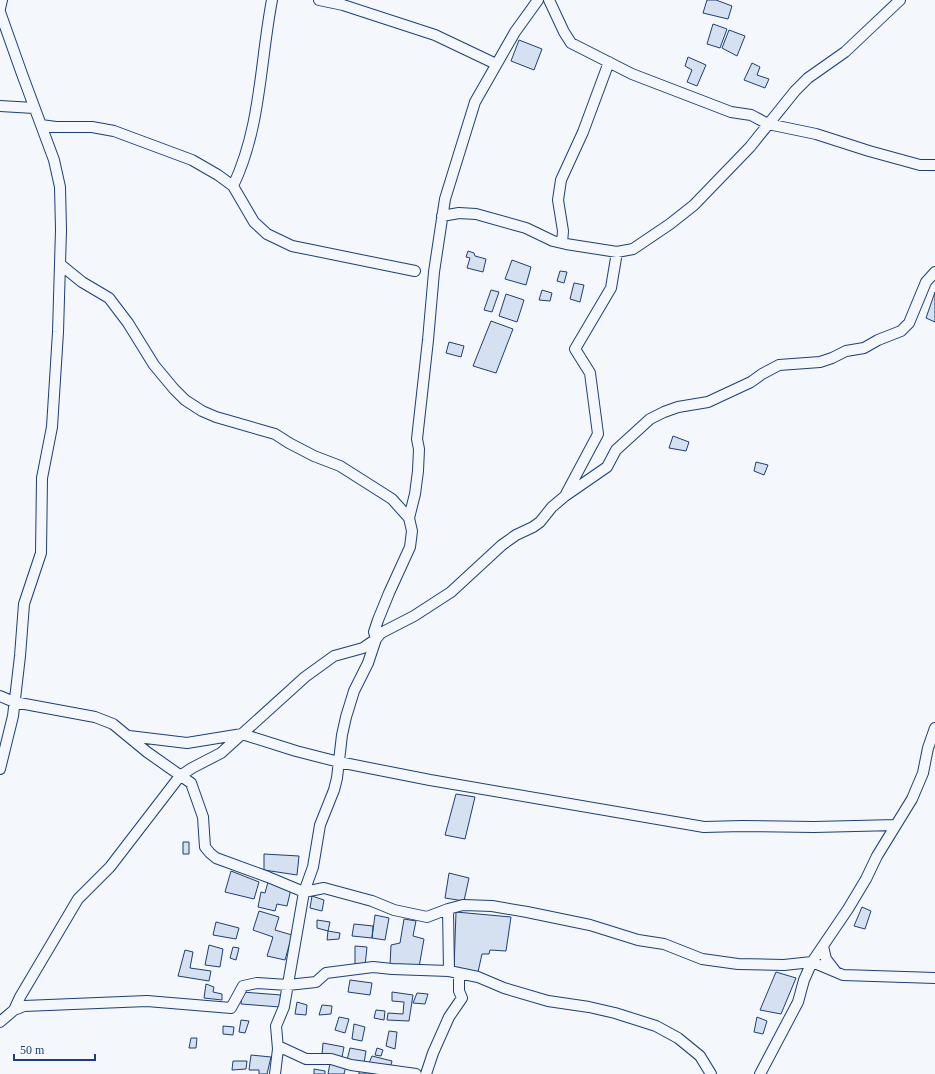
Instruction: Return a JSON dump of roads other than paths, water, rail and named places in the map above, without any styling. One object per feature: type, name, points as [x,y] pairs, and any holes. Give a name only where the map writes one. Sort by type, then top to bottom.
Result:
[{"type":"street","points":[[0,769],[11,723],[20,656],[24,604],[42,546],[42,478],[52,427],[61,265],[60,187],[54,160],[40,125],[0,10],[2,0]]},
{"type":"street","points":[[233,186],[246,150],[254,117],[263,71],[267,25],[272,0]]},
{"type":"street","points":[[319,0],[343,5],[435,35],[496,64]]},
{"type":"street","points":[[275,1074],[278,1046],[276,1026],[284,1007],[304,892],[313,867],[320,825],[334,790],[346,717],[354,691],[368,663],[376,639],[374,632],[389,593],[410,547],[412,531],[409,518],[415,494],[418,471],[418,423],[434,272],[447,192],[475,102],[515,32],[538,0]]},
{"type":"street","points":[[548,0],[571,43],[653,83],[731,112],[751,115],[768,124],[816,134],[920,165],[935,165]]},
{"type":"street","points":[[442,216],[458,213],[476,214],[526,228],[553,241],[617,252],[638,246],[694,205],[750,147],[795,91],[808,78],[845,52],[900,0]]},
{"type":"street","points":[[562,243],[563,231],[558,200],[561,180],[583,132],[609,62]]},
{"type":"street","points":[[0,106],[34,108]]},
{"type":"street","points":[[40,125],[56,128],[92,127],[114,131],[192,160],[218,175],[233,186],[254,222],[267,234],[292,246],[415,271]]},
{"type":"street","points":[[565,496],[598,434],[590,373],[575,349],[611,288],[617,252]]},
{"type":"street","points":[[61,265],[82,282],[109,298],[128,323],[154,365],[185,400],[202,411],[216,417],[275,434],[314,456],[340,466],[392,499],[409,518]]},
{"type":"street","points":[[14,1010],[20,997],[78,899],[110,866],[180,776],[221,752],[305,677],[334,656],[363,648],[376,639],[381,633],[414,616],[451,592],[502,545],[516,534],[533,527],[540,522],[552,507],[565,496],[607,467],[616,450],[650,419],[678,407],[708,402],[751,382],[779,365],[820,362],[846,351],[864,348],[878,340],[902,331],[909,323],[926,282],[935,272]]},
{"type":"street","points":[[0,696],[14,702],[95,717],[113,724],[147,752],[191,783],[203,817],[204,847],[210,853],[222,860],[304,892],[324,888],[372,901],[394,910],[426,917],[463,905],[492,906],[590,926],[638,940],[664,944],[702,959],[738,964],[784,965],[812,962],[843,974],[884,977],[912,976],[935,978]]},
{"type":"street","points":[[760,1074],[798,1002],[804,980],[812,962],[848,909],[866,879],[877,856],[912,799],[923,773],[928,748],[935,728]]},
{"type":"street","points":[[128,736],[187,743],[242,734],[296,751],[339,762],[430,780],[704,827],[742,826],[814,828],[896,825]]},
{"type":"street","points":[[426,1074],[433,1053],[449,1016],[462,998],[454,972],[448,909]]},
{"type":"street","points":[[823,946],[826,959],[836,972]]},
{"type":"street","points":[[0,1022],[14,1010],[24,1006],[147,1001],[231,1008],[243,986],[257,983],[288,986],[316,982],[326,974],[373,967],[454,972],[478,977],[504,988],[542,999],[615,1012],[656,1026],[678,1038],[700,1056],[711,1074]]},
{"type":"street","points":[[278,1046],[306,1059],[331,1059],[351,1065],[416,1074]]}]
